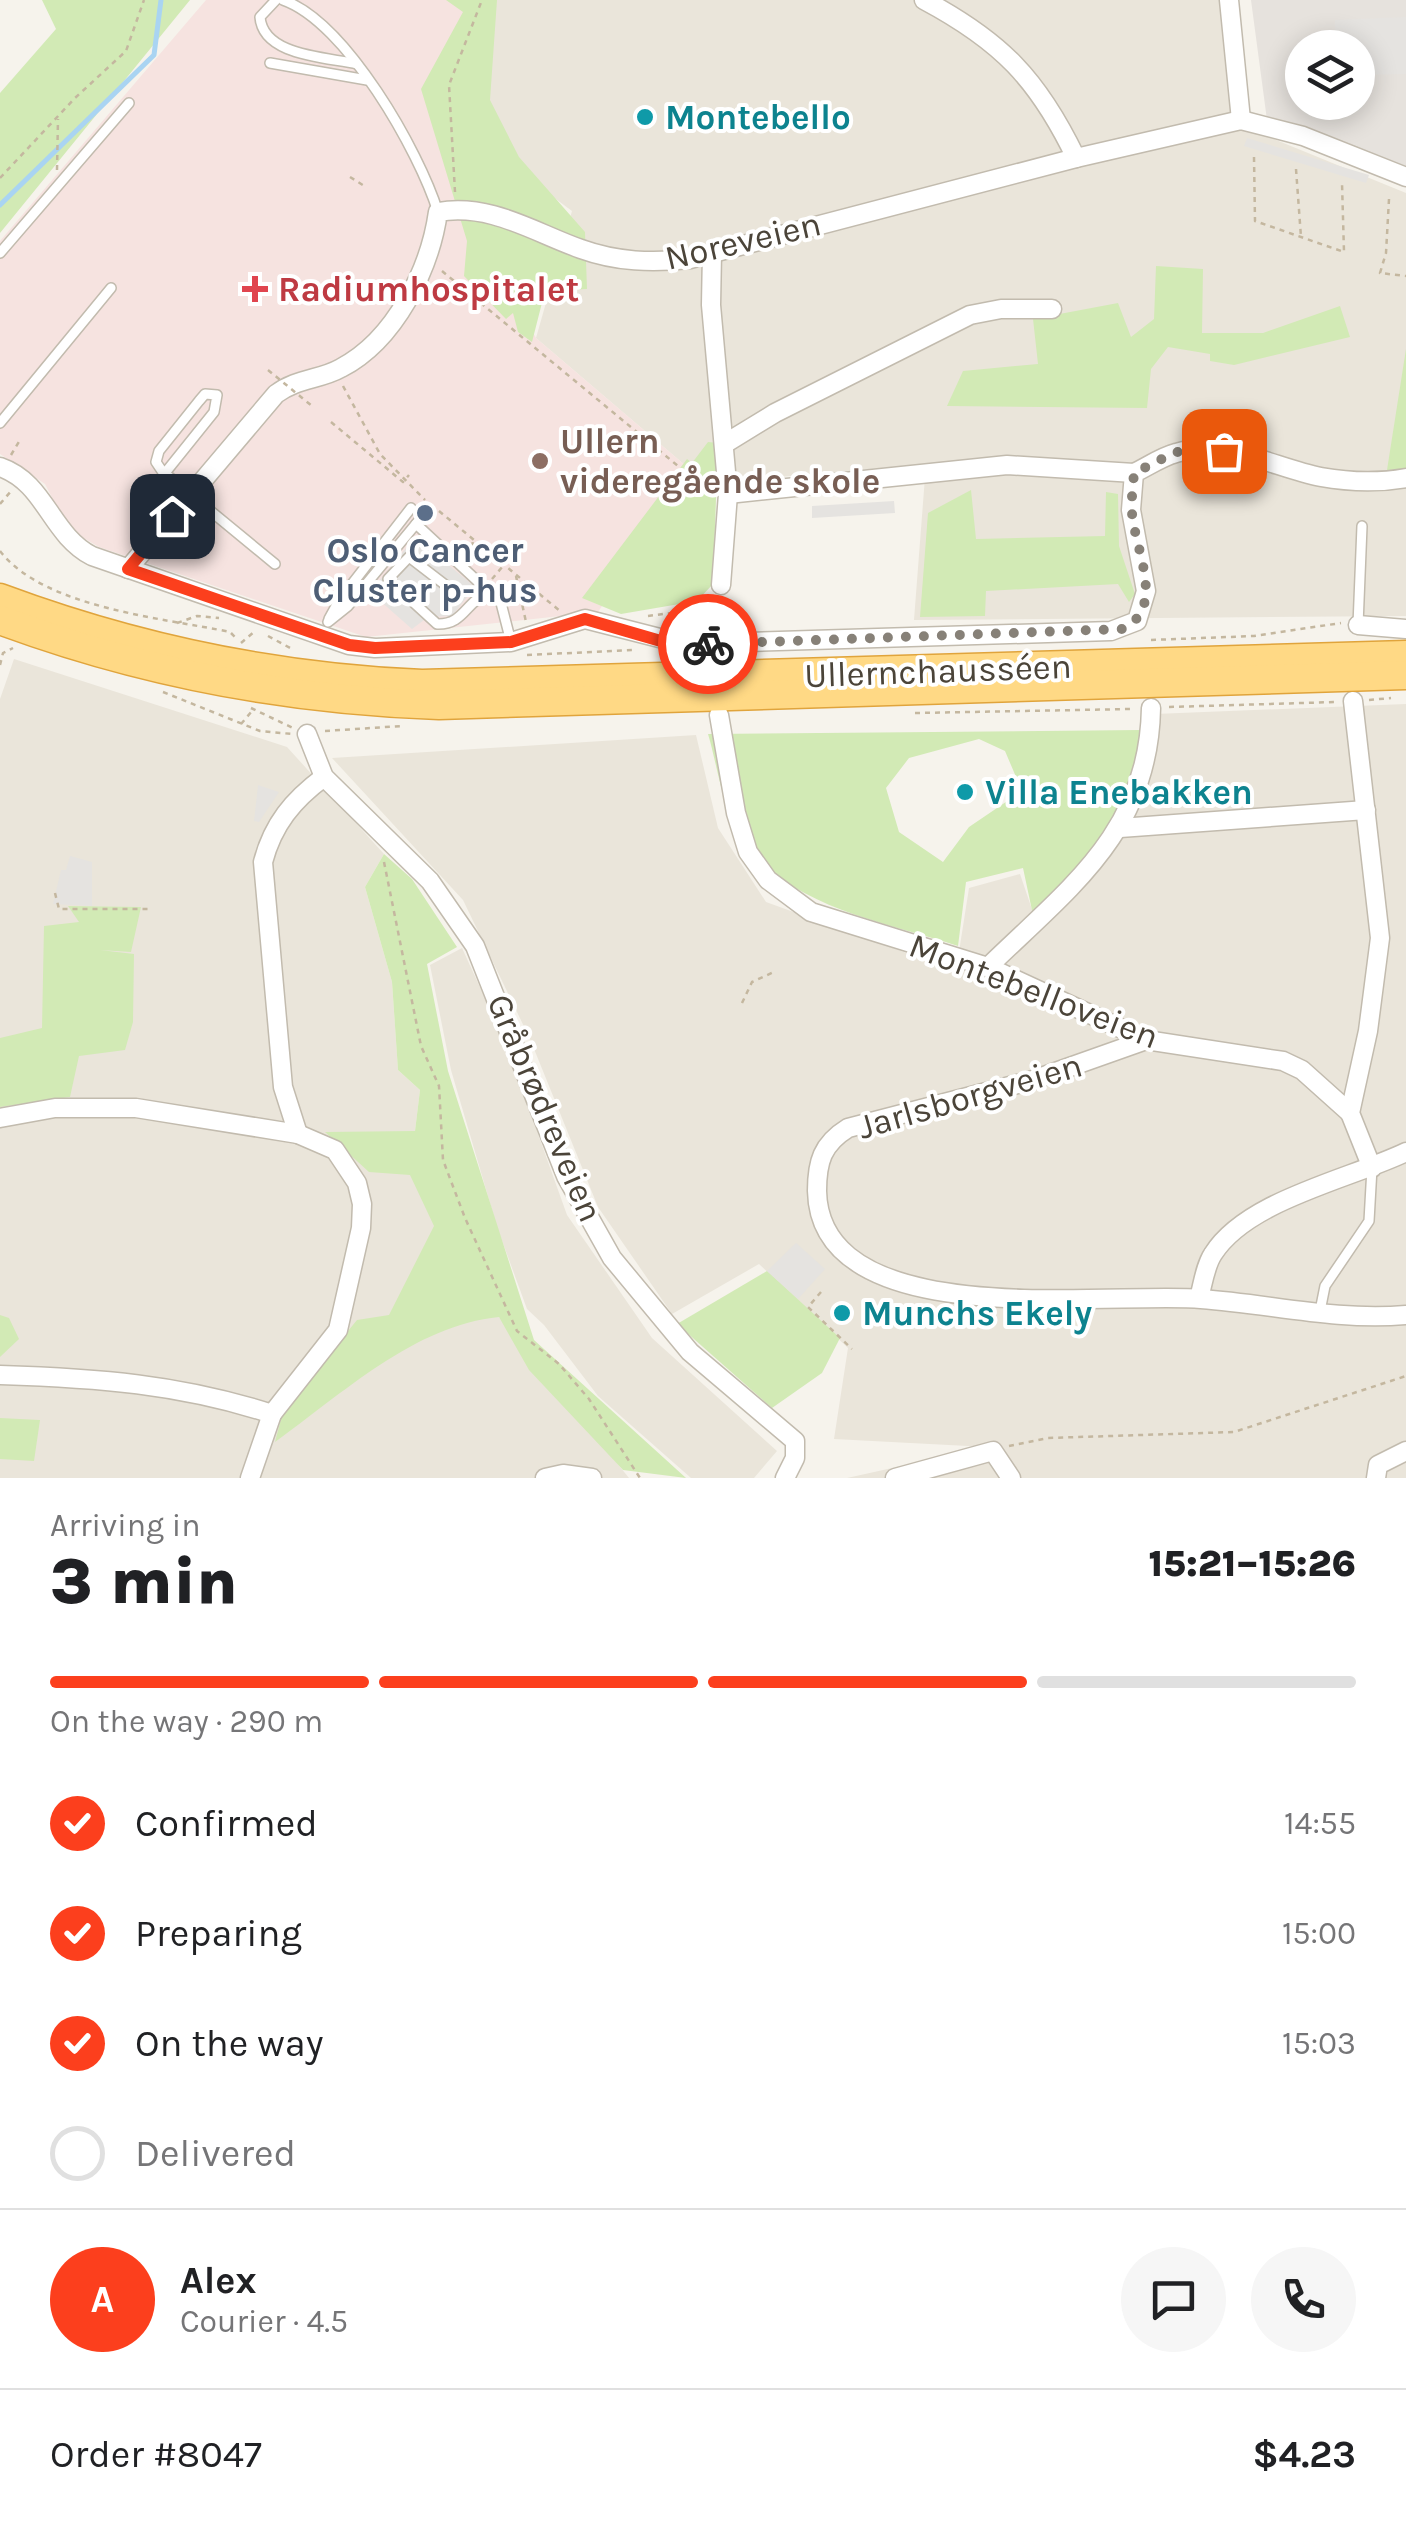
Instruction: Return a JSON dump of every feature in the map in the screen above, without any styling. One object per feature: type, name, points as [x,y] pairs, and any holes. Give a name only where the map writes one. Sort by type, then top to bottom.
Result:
[{"type":"highway","points":[[0,584],[7,608]]},
{"type":"highway","name":"Ullernchausséen","points":[[7,608],[222,662],[316,677],[408,684],[1406,656]]},
{"type":"highway","name":"Ullernchausséen","points":[[7,608],[95,653],[202,680],[293,696],[402,704],[1406,675]]},
{"type":"street","points":[[924,0],[986,37],[1028,75],[1053,111],[1076,158]]},
{"type":"street","points":[[1229,0],[1241,120]]},
{"type":"street","name":"Noreveien","points":[[447,210],[502,216],[582,250],[624,261],[660,262],[712,253],[1076,158],[1241,120],[1302,136],[1406,177]]},
{"type":"street","points":[[128,569],[276,394],[303,378],[338,370],[369,347],[416,287],[447,210]]},
{"type":"street","points":[[712,253],[711,305],[728,494],[721,584]]},
{"type":"street","points":[[726,444],[775,412],[970,315],[1001,309],[1052,309]]},
{"type":"street","points":[[728,494],[1007,464],[1134,473],[1176,452],[1199,449],[1224,451],[1321,477],[1368,482],[1406,478]]},
{"type":"street","points":[[6,461],[13,484],[70,542],[128,569],[326,629],[375,648],[520,640],[585,619],[654,640],[693,644],[1122,629],[1137,620],[1146,604],[1131,510],[1134,473]]},
{"type":"street","points":[[1358,625],[1406,629]]},
{"type":"street","points":[[1354,701],[1380,938],[1368,1031],[1350,1113],[1372,1168]]},
{"type":"street","points":[[988,968],[1061,901],[1120,828],[1145,763],[1151,708]]},
{"type":"street","name":"Montebelloveien","points":[[719,715],[748,852],[768,880],[811,912],[988,968],[1146,1040],[1283,1061],[1302,1070],[1350,1113]]},
{"type":"street","points":[[298,1134],[283,1086],[263,862],[270,834],[285,812],[324,776],[306,734]]},
{"type":"street","name":"Gråbrødreveien","points":[[324,776],[430,881],[475,946],[566,1176],[612,1258],[690,1352],[795,1441],[795,1458],[785,1478]]},
{"type":"street","points":[[1120,828],[1366,810]]},
{"type":"street","name":"Jarlsborgveien","points":[[1146,1040],[1034,1080],[848,1128],[822,1150],[817,1197],[838,1250],[855,1262],[936,1292],[1018,1299],[1200,1298],[1319,1316],[1406,1315]]},
{"type":"street","points":[[0,1118],[55,1108],[136,1108],[298,1134],[335,1150],[357,1183],[361,1228],[338,1330],[272,1414],[250,1478]]},
{"type":"street","points":[[1200,1298],[1210,1258],[1236,1227],[1261,1212],[1406,1152]]},
{"type":"street","points":[[0,1375],[120,1380],[189,1390],[272,1414]]},
{"type":"street","points":[[1376,1477],[1378,1465],[1406,1451]]},
{"type":"street","points":[[894,1478],[993,1452],[1011,1478]]},
{"type":"street","points":[[544,1478],[563,1474],[592,1478]]},
{"type":"lane","points":[[357,64],[274,45],[261,29],[260,17],[280,0],[348,50],[420,161],[447,210]]},
{"type":"lane","points":[[270,63],[367,80]]},
{"type":"lane","points":[[0,253],[129,103]]},
{"type":"lane","points":[[0,424],[112,288]]},
{"type":"lane","points":[[164,473],[214,412],[217,395],[205,394],[159,451],[156,462],[164,473],[275,564]]},
{"type":"lane","points":[[352,584],[411,508]]},
{"type":"lane","points":[[326,629],[424,513]]},
{"type":"lane","points":[[416,524],[502,603],[520,640]]},
{"type":"lane","points":[[1358,625],[1362,526]]},
{"type":"lane","points":[[457,594],[409,557],[388,579],[438,624],[458,620],[486,591]]},
{"type":"lane","points":[[326,629],[340,599]]},
{"type":"lane","points":[[1319,1316],[1324,1286],[1369,1221],[1372,1168]]},
{"type":"lane","points":[[1366,1458],[1376,1477]]},
{"type":"path","points":[[0,178],[126,51],[144,0]]},
{"type":"path","points":[[447,210],[449,85],[482,0]]},
{"type":"path","points":[[55,166],[58,117]]},
{"type":"path","points":[[1254,156],[1255,222],[1344,252],[1342,184]]},
{"type":"path","points":[[1296,169],[1301,237]]},
{"type":"path","points":[[350,177],[366,188]]},
{"type":"path","points":[[1389,199],[1386,253],[1380,273],[1406,276]]},
{"type":"path","points":[[428,261],[678,466],[691,482],[728,494]]},
{"type":"path","points":[[268,370],[312,406]]},
{"type":"path","points":[[338,370],[347,397],[380,454],[406,485],[562,612]]},
{"type":"path","points":[[331,422],[403,482],[409,475]]},
{"type":"path","points":[[6,461],[20,440]]},
{"type":"path","points":[[0,504],[13,484]]},
{"type":"path","points":[[470,571],[473,539]]},
{"type":"path","points":[[0,551],[23,574],[62,592],[149,617],[230,632],[240,644],[257,630]]},
{"type":"path","points":[[486,591],[504,564]]},
{"type":"path","points":[[516,574],[520,640]]},
{"type":"path","points":[[644,617],[694,610],[721,584]]},
{"type":"path","points":[[0,665],[4,653],[24,647]]},
{"type":"path","points":[[572,652],[572,659]]},
{"type":"path","points":[[554,653],[554,660]]},
{"type":"path","points":[[157,690],[240,725],[281,734],[306,734]]},
{"type":"path","points":[[246,703],[253,710],[306,734]]},
{"type":"path","points":[[240,725],[253,710]]},
{"type":"path","points":[[392,842],[384,868],[421,1046],[439,1086],[443,1160],[464,1218],[517,1331],[559,1364],[588,1399],[640,1478]]},
{"type":"path","points":[[55,893],[59,910],[150,910]]},
{"type":"path","points":[[742,1003],[752,982],[776,971]]},
{"type":"path","points":[[821,1292],[808,1307],[852,1349]]},
{"type":"path","points":[[993,1452],[1048,1438],[1234,1432],[1406,1376]]},
{"type":"shaded area","name":"Radiumhospitalet","points":[[206,0],[455,0],[469,11],[465,206],[536,338],[693,472],[598,612],[366,637],[99,547],[68,529],[45,484],[0,454],[0,241]]},
{"type":"shaded area","points":[[480,0],[1219,0],[1237,124],[1406,193],[1406,616],[914,620],[926,464],[735,481],[693,472],[536,338],[572,211],[506,162],[476,97]]},
{"type":"shaded area","points":[[1251,0],[1406,0],[1406,177],[1267,120]]},
{"type":"shaded area","points":[[1406,17],[1406,74],[1375,75],[1375,30],[1335,30],[1335,20]]},
{"type":"shaded area","points":[[1247,138],[1369,175],[1366,183],[1244,146]]},
{"type":"shaded area","points":[[894,501],[895,513],[812,518],[812,506]]},
{"type":"shaded area","points":[[415,537],[475,587],[452,616],[428,617],[412,629],[370,592]]},
{"type":"shaded area","points":[[14,659],[287,747],[384,854],[365,887],[392,982],[398,1070],[420,1090],[415,1131],[499,1317],[629,1478],[0,1478],[0,699]]},
{"type":"shaded area","points":[[1406,704],[1406,1478],[847,1478],[987,1447],[834,1439],[848,1348],[759,1264],[672,1314],[598,1207],[530,1039],[463,900],[332,758],[696,735],[718,828],[766,902],[956,971],[969,888],[1020,874],[1038,927],[1062,909],[1119,837],[1155,714]]},
{"type":"shaded area","points":[[258,785],[279,792],[259,822],[254,821]]},
{"type":"shaded area","points":[[70,856],[92,862],[92,906],[53,904],[61,870],[66,870]]},
{"type":"shaded area","points":[[462,948],[505,1042],[567,1215],[652,1338],[777,1451],[754,1478],[691,1478],[598,1396],[544,1325],[527,1309],[497,1227],[451,1070],[430,965]]},
{"type":"shaded area","points":[[796,1243],[825,1269],[798,1299],[767,1271]]},
{"type":"green space","points":[[42,0],[190,0],[0,233],[0,93],[56,29]]},
{"type":"green space","points":[[446,0],[497,0],[490,100],[519,157],[585,232],[587,289],[545,291],[532,342],[518,332],[513,313],[506,319],[464,276],[467,241],[421,89],[463,12]]},
{"type":"green space","points":[[1156,266],[1203,269],[1202,333],[1263,333],[1340,306],[1350,337],[1234,365],[1210,361],[1210,354],[1168,347],[1151,369],[1147,408],[947,406],[963,371],[1038,364],[1033,319],[1118,303],[1131,337],[1154,319]]},
{"type":"green space","points":[[1406,349],[1406,469],[1387,470]]},
{"type":"green space","points":[[708,442],[718,443],[713,584],[697,601],[621,614],[582,598],[687,459],[692,463]]},
{"type":"green space","points":[[971,490],[976,539],[1105,536],[1106,492],[1118,494],[1119,546],[1135,594],[1129,602],[1118,584],[986,591],[985,616],[920,617],[928,513]]},
{"type":"green space","points":[[1140,730],[1128,789],[1118,813],[1092,853],[1033,915],[1023,868],[966,882],[958,946],[828,904],[771,870],[748,847],[731,817],[708,734]],"holes":[[[979,739],[1005,751],[1022,791],[969,827],[943,862],[899,832],[886,788],[909,758]]]},
{"type":"green space","points":[[384,854],[412,879],[457,947],[427,964],[448,1071],[534,1340],[686,1478],[623,1470],[529,1370],[499,1317],[438,1333],[409,1347],[353,1383],[275,1442],[283,1411],[357,1320],[389,1315],[434,1226],[410,1175],[369,1172],[325,1132],[415,1131],[420,1090],[398,1070],[392,982],[365,887]]},
{"type":"green space","points":[[68,906],[141,907],[131,952],[100,950],[134,954],[133,1022],[125,1050],[79,1056],[70,1097],[0,1107],[0,1038],[42,1028],[44,926],[79,922]]},
{"type":"green space","points":[[767,1271],[840,1338],[822,1373],[772,1408],[677,1324]]},
{"type":"green space","points":[[0,1315],[9,1318],[19,1339],[0,1357]]},
{"type":"green space","points":[[0,1418],[40,1420],[34,1461],[0,1459]]},
{"type":"waterway","points":[[0,205],[154,55],[161,0]]},
{"type":"way so far","points":[[708,644],[1122,629],[1137,620],[1146,604],[1131,510],[1134,473],[1176,452],[1224,451]]},
{"type":"place","name":"Montebello","points":[[645,117]]},
{"type":"place","name":"Radiumhospitalet","points":[[255,289]]},
{"type":"place","name":"Ullern videregående skole","points":[[540,461]]},
{"type":"place","name":"Oslo Cancer Cluster p-hus","points":[[425,513]]},
{"type":"place","name":"Villa Enebakken","points":[[965,792]]},
{"type":"place","name":"Munchs Ekely","points":[[842,1313]]},
{"type":"route","points":[[172,516],[128,569],[349,645],[449,647],[511,642],[585,619],[671,644],[708,644]]}]
